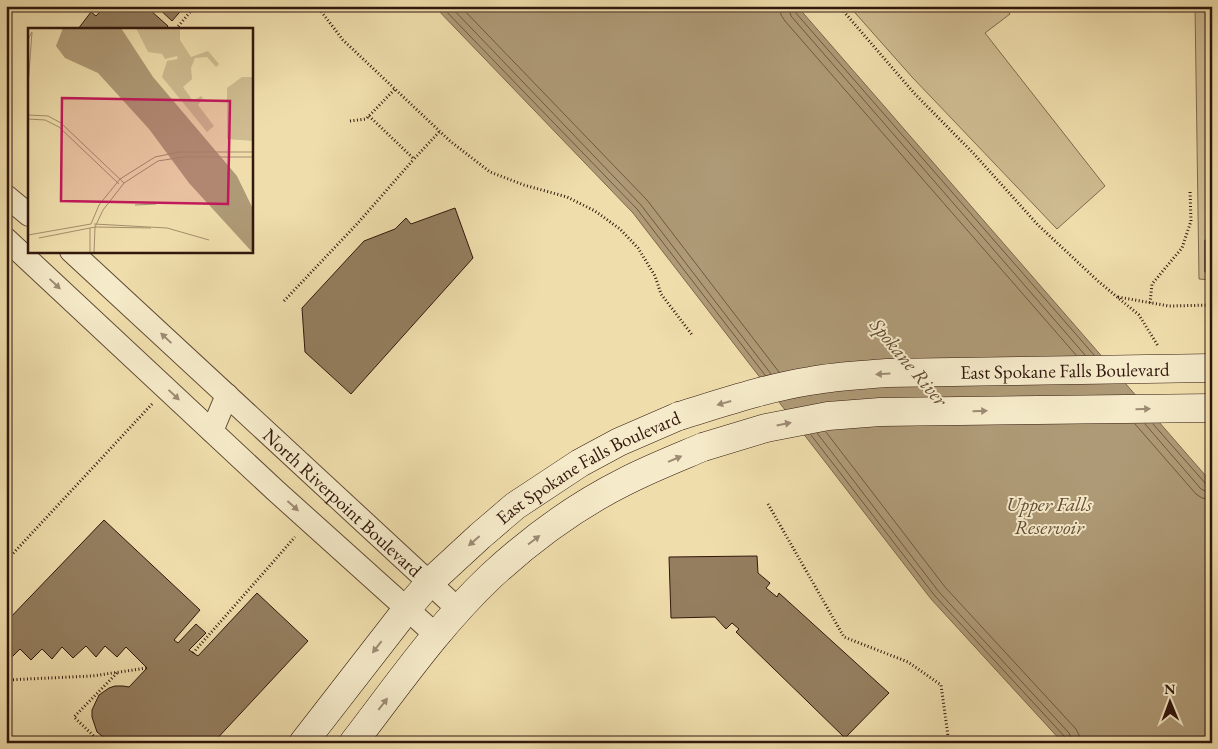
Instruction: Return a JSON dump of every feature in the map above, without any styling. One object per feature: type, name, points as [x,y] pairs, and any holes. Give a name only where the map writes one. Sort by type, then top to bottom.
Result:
[{"type":"main road","name":"East Spokane Falls Boulevard","points":[[304,743],[407,609],[429,583],[466,548],[515,506],[580,463],[619,442],[679,416],[774,388],[812,380],[850,376],[905,373],[1212,368]]},
{"type":"main road","name":"East Spokane Falls Boulevard","points":[[354,743],[436,635],[491,576],[524,548],[569,515],[622,483],[703,447],[766,428],[828,416],[880,412],[1212,408]]},
{"type":"street","points":[[6,196],[28,214]]},
{"type":"street","name":"North Riverpoint Boulevard","points":[[6,239],[34,256],[166,389],[436,635]]},
{"type":"street","name":"North Riverpoint Boulevard","points":[[72,252],[459,610]]},
{"type":"street","points":[[212,431],[227,395]]},
{"type":"path","points":[[177,28],[195,6]]},
{"type":"path","points":[[318,6],[343,40],[440,131],[490,172],[524,185],[567,197],[595,211],[620,229],[638,248],[655,276],[661,294],[693,336]]},
{"type":"path","points":[[839,6],[914,92],[974,154],[1038,225],[1099,282],[1139,315],[1159,347]]},
{"type":"path","points":[[350,121],[366,119],[395,89]]},
{"type":"path","points":[[369,116],[414,159]]},
{"type":"path","points":[[284,301],[357,224],[440,131]]},
{"type":"path","points":[[1150,303],[1152,284],[1182,248],[1191,221],[1190,190]]},
{"type":"path","points":[[1116,297],[1169,306],[1212,306]]},
{"type":"path","points":[[6,561],[166,389]]},
{"type":"path","points":[[768,504],[844,637],[908,662],[941,685],[949,743]]},
{"type":"path","points":[[193,653],[295,537]]},
{"type":"path","points":[[6,680],[92,676],[147,668]]},
{"type":"path","points":[[101,743],[74,717],[119,672]]},
{"type":"shaded area","points":[[849,6],[1005,6],[1010,14],[985,33],[1105,186],[1057,229],[912,77]]},
{"type":"shaded area","points":[[1195,6],[1212,6],[1212,280],[1199,279]]},
{"type":"water","name":"Upper Falls Reservoir","points":[[434,6],[797,6],[1212,483],[1212,743],[1063,743],[931,599],[633,213]]},
{"type":"building","points":[[105,6],[154,6],[150,10],[168,26],[167,28],[79,28],[91,12],[96,16]]},
{"type":"building","points":[[156,6],[185,6],[172,21]]},
{"type":"building","points":[[1210,6],[1212,6],[1212,57],[1211,57]]},
{"type":"building","points":[[455,208],[473,258],[351,394],[305,352],[302,308],[364,241],[395,229],[406,218],[411,224]]},
{"type":"building","points":[[1205,240],[1212,240],[1212,272],[1205,272]]},
{"type":"building","points":[[104,520],[200,610],[174,640],[178,643],[196,624],[206,633],[189,650],[198,656],[257,593],[308,641],[213,743],[111,743],[97,732],[92,717],[92,710],[99,695],[115,686],[129,687],[147,668],[126,647],[117,657],[105,646],[96,657],[86,646],[73,658],[62,647],[52,659],[42,649],[31,660],[20,649],[8,661],[6,659],[6,622]]},
{"type":"building","points":[[757,556],[758,573],[770,583],[766,588],[777,597],[779,593],[889,693],[845,738],[736,632],[739,629],[732,623],[726,629],[715,617],[671,618],[669,557]]},
{"type":"water label","name":"Spokane River","points":[[909,362]]}]
